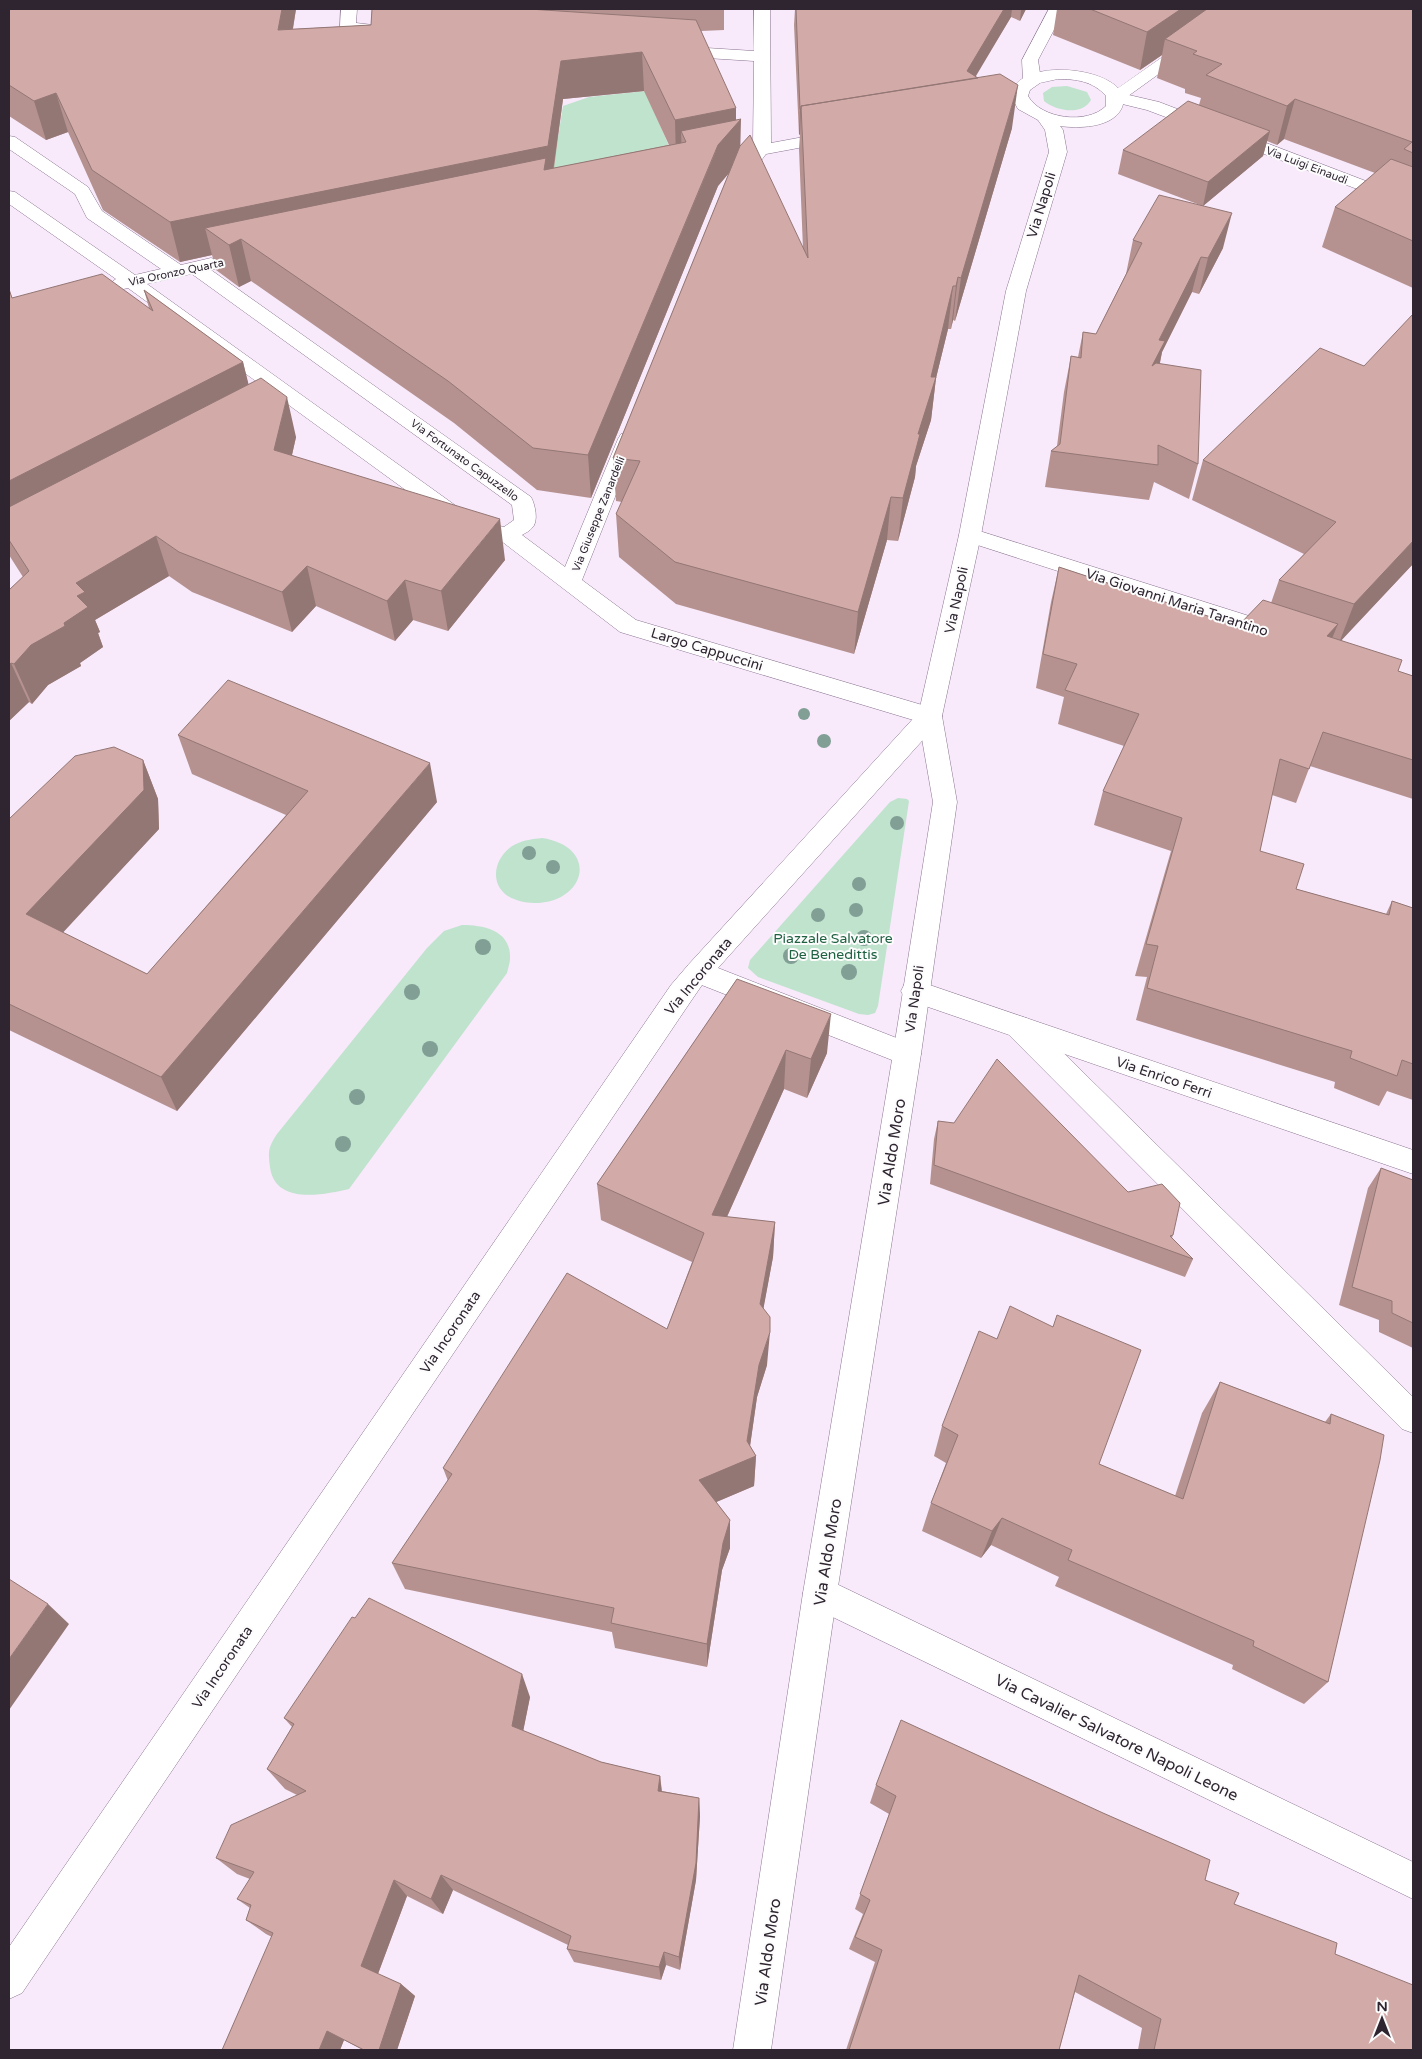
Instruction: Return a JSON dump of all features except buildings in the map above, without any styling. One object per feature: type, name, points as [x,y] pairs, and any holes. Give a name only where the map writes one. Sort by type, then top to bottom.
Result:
[{"type":"street","points":[[349,9],[348,27],[397,31]]},
{"type":"street","points":[[740,174],[762,148],[762,9]]},
{"type":"street","points":[[1032,80],[1030,60],[1057,9]]},
{"type":"street","points":[[1116,98],[1242,9]]},
{"type":"street","points":[[664,50],[762,57]]},
{"type":"street","points":[[1058,152],[1094,120],[1112,111],[1116,105],[1116,98],[1111,90],[1102,83],[1074,74],[1058,74],[1032,80],[1024,85],[1020,91],[1019,98],[1022,105],[1046,119],[1078,123],[1094,120]]},
{"type":"street","name":"Via Luigi Einaudi","points":[[1116,98],[1153,106],[1413,206]]},
{"type":"street","points":[[1004,108],[1022,105]]},
{"type":"street","name":"Via Napoli","points":[[907,1054],[914,991],[945,802],[930,716],[970,536],[1016,291],[1058,152],[1054,130],[1046,119]]},
{"type":"street","points":[[703,161],[762,148],[850,134]]},
{"type":"street","points":[[9,141],[82,190],[94,214],[186,269]]},
{"type":"street","points":[[9,196],[131,281],[282,402],[470,526],[507,535]]},
{"type":"street","name":"Via Oronzo Quarta","points":[[103,289],[224,261]]},
{"type":"street","name":"Via Fortunato Capuzzello","points":[[186,269],[523,502],[525,523],[507,535]]},
{"type":"street","name":"Via Giuseppe Zanardelli","points":[[570,583],[637,417]]},
{"type":"street","name":"Largo Cappuccini","points":[[507,535],[628,626],[930,716]]},
{"type":"street","name":"Via Giovanni Maria Tarantino","points":[[970,536],[1300,641]]},
{"type":"street","name":"Via Incoronata","points":[[9,1980],[669,1009],[698,972],[930,716]]},
{"type":"street","points":[[698,972],[907,1054]]},
{"type":"street","name":"Via Enrico Ferri","points":[[914,991],[1413,1162]]},
{"type":"street","points":[[1019,1027],[1413,1418]]},
{"type":"street","name":"Via Aldo Moro","points":[[752,2050],[820,1593],[907,1054]]},
{"type":"street","name":"Via Cavalier Salvatore Napoli Leone","points":[[820,1593],[1413,1881]]},
{"type":"green space","points":[[1067,86],[1087,92],[1091,100],[1087,105],[1075,110],[1055,107],[1044,101],[1043,93],[1052,87]]},
{"type":"green space","points":[[645,91],[669,146],[553,169],[563,106],[589,97]]},
{"type":"green space","name":"Piazzale Salvatore De Benedittis","points":[[898,798],[909,801],[878,1006],[875,1013],[868,1015],[859,1014],[758,977],[748,968],[750,960],[890,802]]},
{"type":"green space","points":[[542,838],[560,843],[573,852],[579,863],[579,874],[575,885],[565,894],[552,901],[530,903],[508,896],[500,888],[497,881],[497,867],[500,860],[509,848],[516,844]]},
{"type":"green space","points":[[462,925],[487,928],[501,935],[509,949],[510,960],[507,973],[349,1189],[314,1195],[290,1192],[281,1187],[274,1179],[269,1157],[270,1146],[277,1134],[427,948],[444,931]]}]
